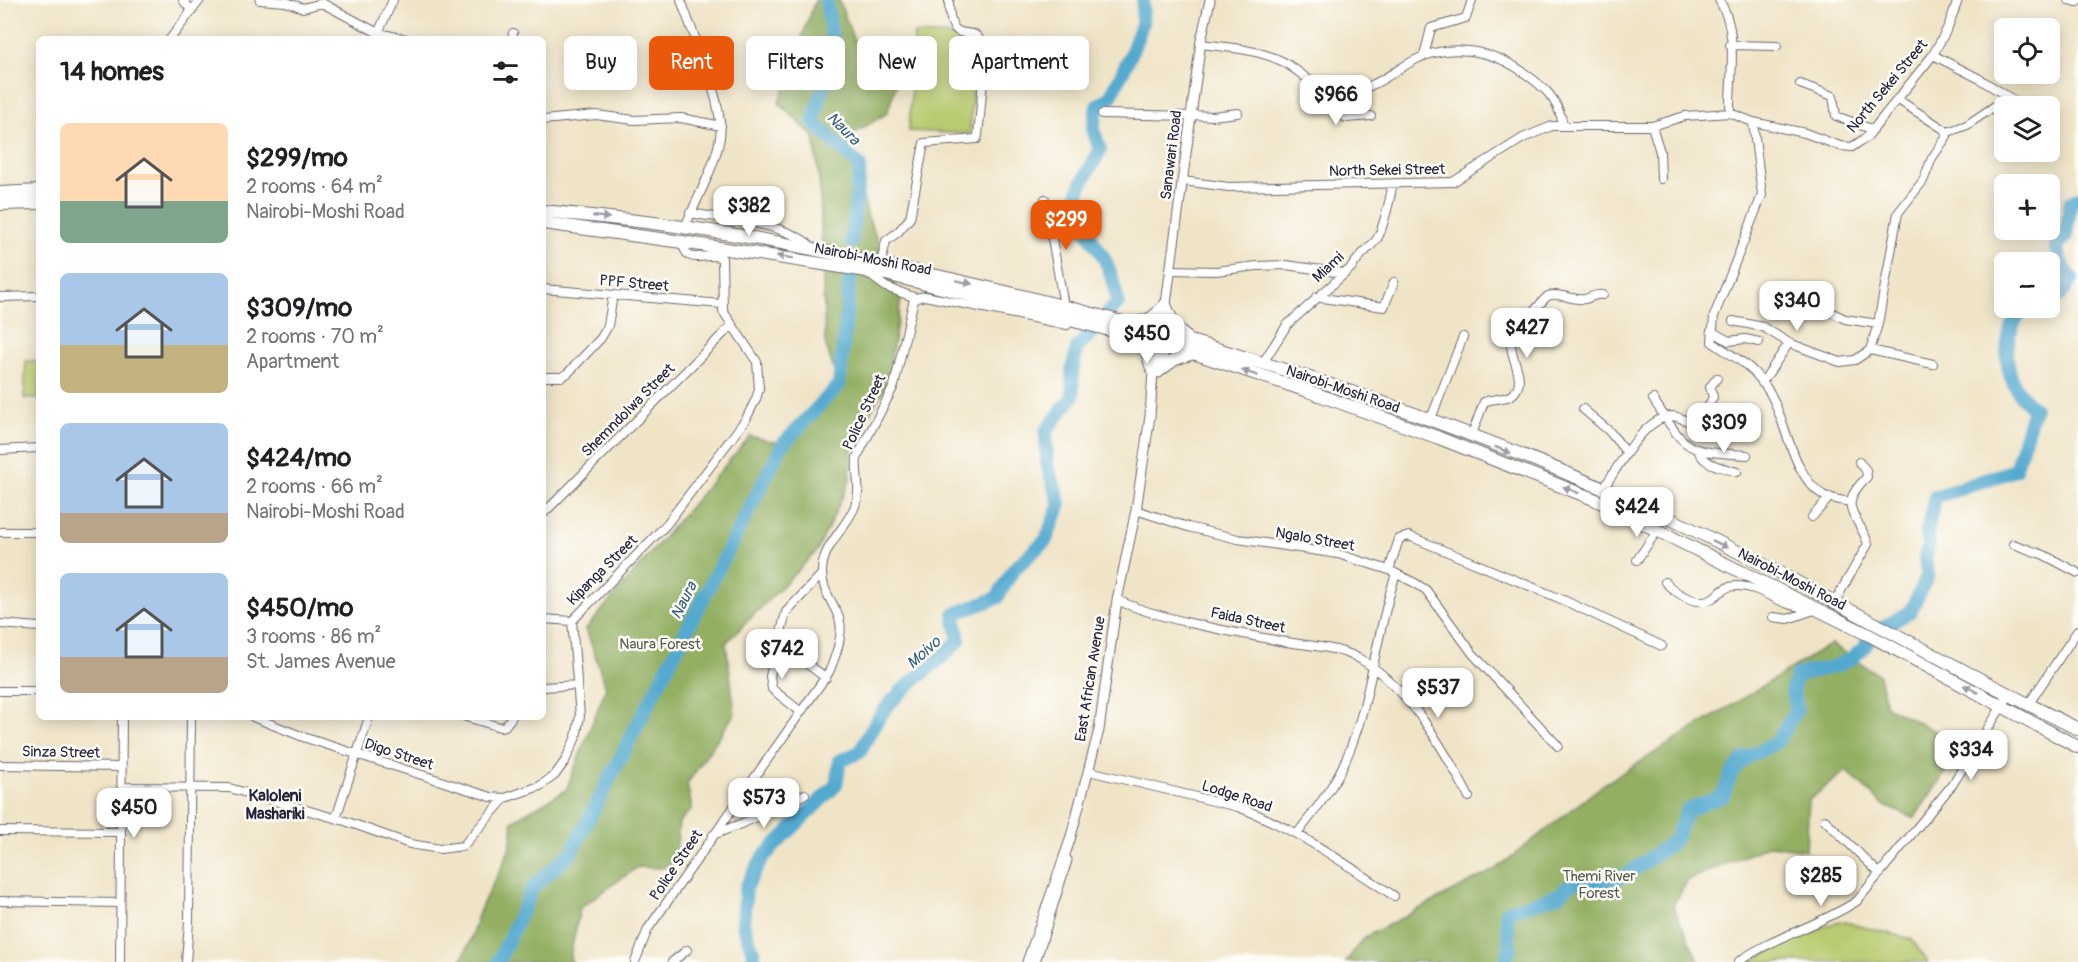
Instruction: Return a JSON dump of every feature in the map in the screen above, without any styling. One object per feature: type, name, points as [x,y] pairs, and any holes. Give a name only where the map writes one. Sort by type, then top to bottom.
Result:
[{"type":"highway","points":[[0,193],[36,191]]},
{"type":"highway","points":[[0,204],[36,203]]},
{"type":"highway","name":"Nairobi-Moshi Road","points":[[546,211],[685,227],[881,263],[1064,306],[1122,321],[1162,338],[1264,361],[1430,421],[1603,489],[1836,601],[1873,630]]},
{"type":"highway","name":"Nairobi-Moshi Road","points":[[546,223],[863,270],[1135,337],[1162,338]]},
{"type":"highway","points":[[1122,321],[1145,322],[1165,310],[1175,328],[1192,346],[1175,359],[1156,369],[1147,351],[1135,337]]},
{"type":"highway","name":"Nairobi-Moshi Road","points":[[1192,346],[1439,438],[1596,500],[1815,608],[1873,630],[2002,706],[2078,747]]},
{"type":"highway","name":"Nairobi-Moshi Road","points":[[1893,641],[2078,729]]},
{"type":"street","points":[[183,0],[191,10]]},
{"type":"street","points":[[172,36],[200,0]]},
{"type":"street","points":[[260,0],[287,1],[303,8],[318,3],[326,4],[378,33],[392,36]]},
{"type":"street","points":[[378,33],[393,0]]},
{"type":"street","points":[[681,0],[714,96],[721,126],[717,149],[685,227]]},
{"type":"street","points":[[881,263],[886,241],[898,232],[910,218],[924,143],[976,139],[978,135],[983,57],[981,42],[976,36],[952,27],[949,22],[949,0]]},
{"type":"street","name":"Sanawari Road","points":[[1156,369],[1200,44],[1210,0]]},
{"type":"street","points":[[1424,56],[1431,28],[1466,18],[1472,0]]},
{"type":"street","points":[[1719,0],[1727,16],[1730,45],[1732,75],[1730,113]]},
{"type":"street","name":"North Sekei Street","points":[[1183,181],[1229,187],[1453,182],[1523,138],[1546,128],[1563,124],[1652,126],[1685,116],[1730,113],[1753,122],[1805,133],[1848,148],[1862,141],[1933,55],[1945,35],[1958,0]]},
{"type":"street","points":[[2069,0],[2078,2]]},
{"type":"street","points":[[1200,44],[1237,48],[1279,59],[1312,84],[1344,91],[1369,88],[1424,56],[1475,50],[1495,56],[1551,92],[1563,124]]},
{"type":"street","points":[[1730,45],[1777,46]]},
{"type":"street","points":[[1933,55],[2006,96]]},
{"type":"street","points":[[1800,84],[1835,98],[1836,116],[1871,129]]},
{"type":"street","points":[[1344,91],[1343,116],[1346,118],[1371,116]]},
{"type":"street","points":[[1897,99],[1948,132]]},
{"type":"street","points":[[1733,321],[1763,327],[1789,343],[1840,362],[1855,360],[1870,350],[1878,324],[1898,213],[1928,174],[1932,158],[1948,132],[1966,125],[1994,106]]},
{"type":"street","points":[[1102,114],[1212,116],[1238,113]]},
{"type":"street","points":[[546,120],[596,115],[634,120],[681,118],[721,126]]},
{"type":"street","points":[[1753,122],[1762,195],[1728,275],[1711,331],[1712,342],[1738,357],[1762,382],[1777,408],[1788,444],[1802,469],[1818,490],[1830,497],[1850,502]]},
{"type":"street","points":[[1652,126],[1660,152],[1661,179]]},
{"type":"street","name":"Miami","points":[[1264,361],[1287,325],[1377,238],[1390,201],[1392,184]]},
{"type":"street","points":[[1044,199],[1064,306]]},
{"type":"street","points":[[690,213],[779,229],[796,235],[814,250]]},
{"type":"street","name":"Kipanga Street","points":[[505,798],[540,786],[555,775],[565,761],[576,737],[580,716],[572,621],[666,525],[746,419],[759,389],[757,362],[726,319],[722,304],[723,258],[714,255],[688,255],[684,252],[682,242]]},
{"type":"street","points":[[1170,270],[1216,272],[1257,266],[1286,265],[1343,273]]},
{"type":"street","points":[[863,270],[886,287],[916,298],[952,300],[1080,328],[1085,323]]},
{"type":"street","points":[[1316,297],[1384,307],[1394,282]]},
{"type":"street","name":"PPF Street","points":[[546,290],[722,304]]},
{"type":"street","points":[[546,377],[561,377],[568,373],[601,338],[608,326],[613,295]]},
{"type":"street","points":[[1471,437],[1484,402],[1509,396],[1515,392],[1519,382],[1511,347],[1513,338],[1533,315],[1543,299],[1550,296],[1582,299],[1603,295]]},
{"type":"street","points":[[0,297],[36,296]]},
{"type":"street","name":"Police Street","points":[[635,962],[648,928],[826,678],[834,660],[841,624],[831,605],[822,574],[823,558],[855,507],[858,496],[854,469],[857,457],[894,386],[910,314],[916,298]]},
{"type":"street","points":[[1812,303],[1845,319],[1878,324]]},
{"type":"street","name":"Shemndolwa Street","points":[[546,511],[732,325]]},
{"type":"street","points":[[1711,331],[1728,341],[1759,342]]},
{"type":"street","points":[[1430,421],[1463,337]]},
{"type":"street","points":[[1762,382],[1789,343]]},
{"type":"street","points":[[1870,350],[1933,364]]},
{"type":"street","name":"East African Avenue","points":[[1027,962],[1070,840],[1099,730],[1117,600],[1136,510],[1156,369]]},
{"type":"street","points":[[1603,489],[1645,430],[1673,416],[1690,422],[1697,420],[1712,401],[1710,387],[1716,378]]},
{"type":"street","points":[[1653,399],[1683,442],[1698,450],[1747,455]]},
{"type":"street","points":[[1583,409],[1609,431],[1627,453]]},
{"type":"street","points":[[0,450],[36,448]]},
{"type":"street","points":[[1698,450],[1701,458],[1709,463],[1737,472]]},
{"type":"street","points":[[1836,601],[1868,544],[1851,514],[1850,502],[1854,489],[1867,477],[1866,470],[1858,462]]},
{"type":"street","points":[[1812,517],[1830,497]]},
{"type":"street","name":"Ngalo Street","points":[[1136,510],[1188,527],[1238,539],[1338,554],[1393,572],[1426,590],[1473,654],[1558,746]]},
{"type":"street","points":[[0,532],[36,531]]},
{"type":"street","points":[[1637,560],[1658,531]]},
{"type":"street","points":[[1297,834],[1328,792],[1346,760],[1360,718],[1372,668],[1399,539],[1409,536],[1561,599],[1662,646]]},
{"type":"street","points":[[2013,544],[2044,555],[2078,573]]},
{"type":"street","points":[[801,712],[770,686],[786,612],[822,574]]},
{"type":"street","points":[[1665,582],[1682,595],[1702,601],[1710,600],[1724,586],[1741,586],[1795,607],[1815,608]]},
{"type":"street","name":"Faida Street","points":[[1117,600],[1231,631],[1341,652],[1372,668],[1402,697],[1432,733],[1468,797]]},
{"type":"street","points":[[1773,617],[1788,619],[1815,608]]},
{"type":"street","points":[[546,619],[572,621]]},
{"type":"street","points":[[0,624],[36,627]]},
{"type":"street","points":[[2028,705],[2078,630]]},
{"type":"street","points":[[778,642],[826,678]]},
{"type":"street","points":[[546,687],[578,685]]},
{"type":"street","points":[[0,691],[36,692]]},
{"type":"street","points":[[1738,962],[1779,937],[1837,914],[1857,900],[1964,769],[2009,695]]},
{"type":"street","points":[[120,962],[122,720]]},
{"type":"street","points":[[186,962],[189,922],[191,720]]},
{"type":"street","name":"Digo Street","points":[[261,720],[357,754],[491,797],[505,798]]},
{"type":"street","points":[[336,818],[368,720]]},
{"type":"street","points":[[476,720],[500,727],[506,726],[510,720]]},
{"type":"street","name":"Sinza Street","points":[[0,765],[122,767]]},
{"type":"street","name":"Lodge Road","points":[[1089,771],[1238,807],[1297,834],[1394,896]]},
{"type":"street","points":[[122,787],[230,788],[336,818],[410,844],[440,849],[464,846],[505,798]]},
{"type":"street","points":[[712,836],[766,814],[805,794]]},
{"type":"street","points":[[1825,820],[1880,874]]},
{"type":"street","points":[[0,831],[121,832]]},
{"type":"street","points":[[1035,962],[1058,895],[1070,840]]},
{"type":"street","points":[[0,901],[119,903]]},
{"type":"street","points":[[672,962],[687,950]]},
{"type":"green space","name":"Naura Forest","points":[[815,0],[839,0],[854,41],[857,41],[857,90],[894,90],[887,113],[847,138],[868,217],[901,300],[886,386],[852,444],[850,481],[817,551],[726,643],[735,713],[687,784],[692,809],[679,822],[675,863],[661,868],[638,867],[580,908],[570,957],[572,962],[460,962],[469,945],[483,903],[506,858],[512,834],[512,821],[566,790],[606,688],[586,629],[750,436],[783,444],[839,385],[825,343],[820,190],[814,137],[779,103],[784,90],[845,90],[845,36],[802,36]]},
{"type":"green space","points":[[914,34],[955,36],[949,36],[949,90],[973,90],[970,134],[909,131],[911,90],[937,90],[937,36],[914,36]]},
{"type":"green space","points":[[26,361],[36,361],[36,399],[24,398]]},
{"type":"green space","name":"Themi River Forest","points":[[1831,644],[1879,675],[1886,706],[1964,746],[1914,818],[1885,806],[1846,771],[1809,800],[1806,850],[1770,845],[1688,880],[1673,906],[1699,962],[1346,962],[1363,938],[1496,869],[1604,784]]},
{"type":"green space","points":[[1841,921],[1911,939],[1928,962],[1749,962],[1815,929]]},
{"type":"waterway","name":"Naura","points":[[826,0],[834,49],[813,122],[860,166],[851,242]]},
{"type":"waterway","name":"Moivo","points":[[1108,313],[1118,303],[1113,282],[1102,254],[1081,221],[1076,204],[1077,196],[1100,150],[1093,129],[1097,106],[1110,98],[1131,54],[1142,24],[1143,0]]},
{"type":"waterway","points":[[2058,252],[2056,246],[2066,237],[2070,203],[2078,198]]},
{"type":"waterway","points":[[2060,260],[2072,279],[2060,296]]},
{"type":"waterway","name":"Naura","points":[[498,962],[533,887],[571,853],[783,444],[839,385],[850,278]]},
{"type":"waterway","points":[[1505,962],[1510,948],[1506,912],[1559,895],[1573,881],[1602,884],[1627,875],[1675,840],[1687,810],[1723,796],[1731,774],[1742,760],[1777,742],[1797,709],[1792,690],[1797,675],[1836,666],[1852,658],[1863,649],[1874,632],[1910,612],[1928,575],[1925,559],[1929,544],[1927,531],[1935,497],[2015,470],[2034,409],[2021,396],[2009,371],[2007,348],[2009,336],[2017,318]]},
{"type":"waterway","name":"Moivo","points":[[753,962],[754,954],[743,924],[746,887],[763,857],[836,785],[840,761],[860,752],[875,723],[890,703],[959,640],[954,614],[997,598],[1014,569],[1046,540],[1060,504],[1047,464],[1046,431],[1073,396],[1072,371],[1077,348],[1093,330]]},
{"type":"district","name":"Kaloleni Mashariki","points":[[275,804]]}]
